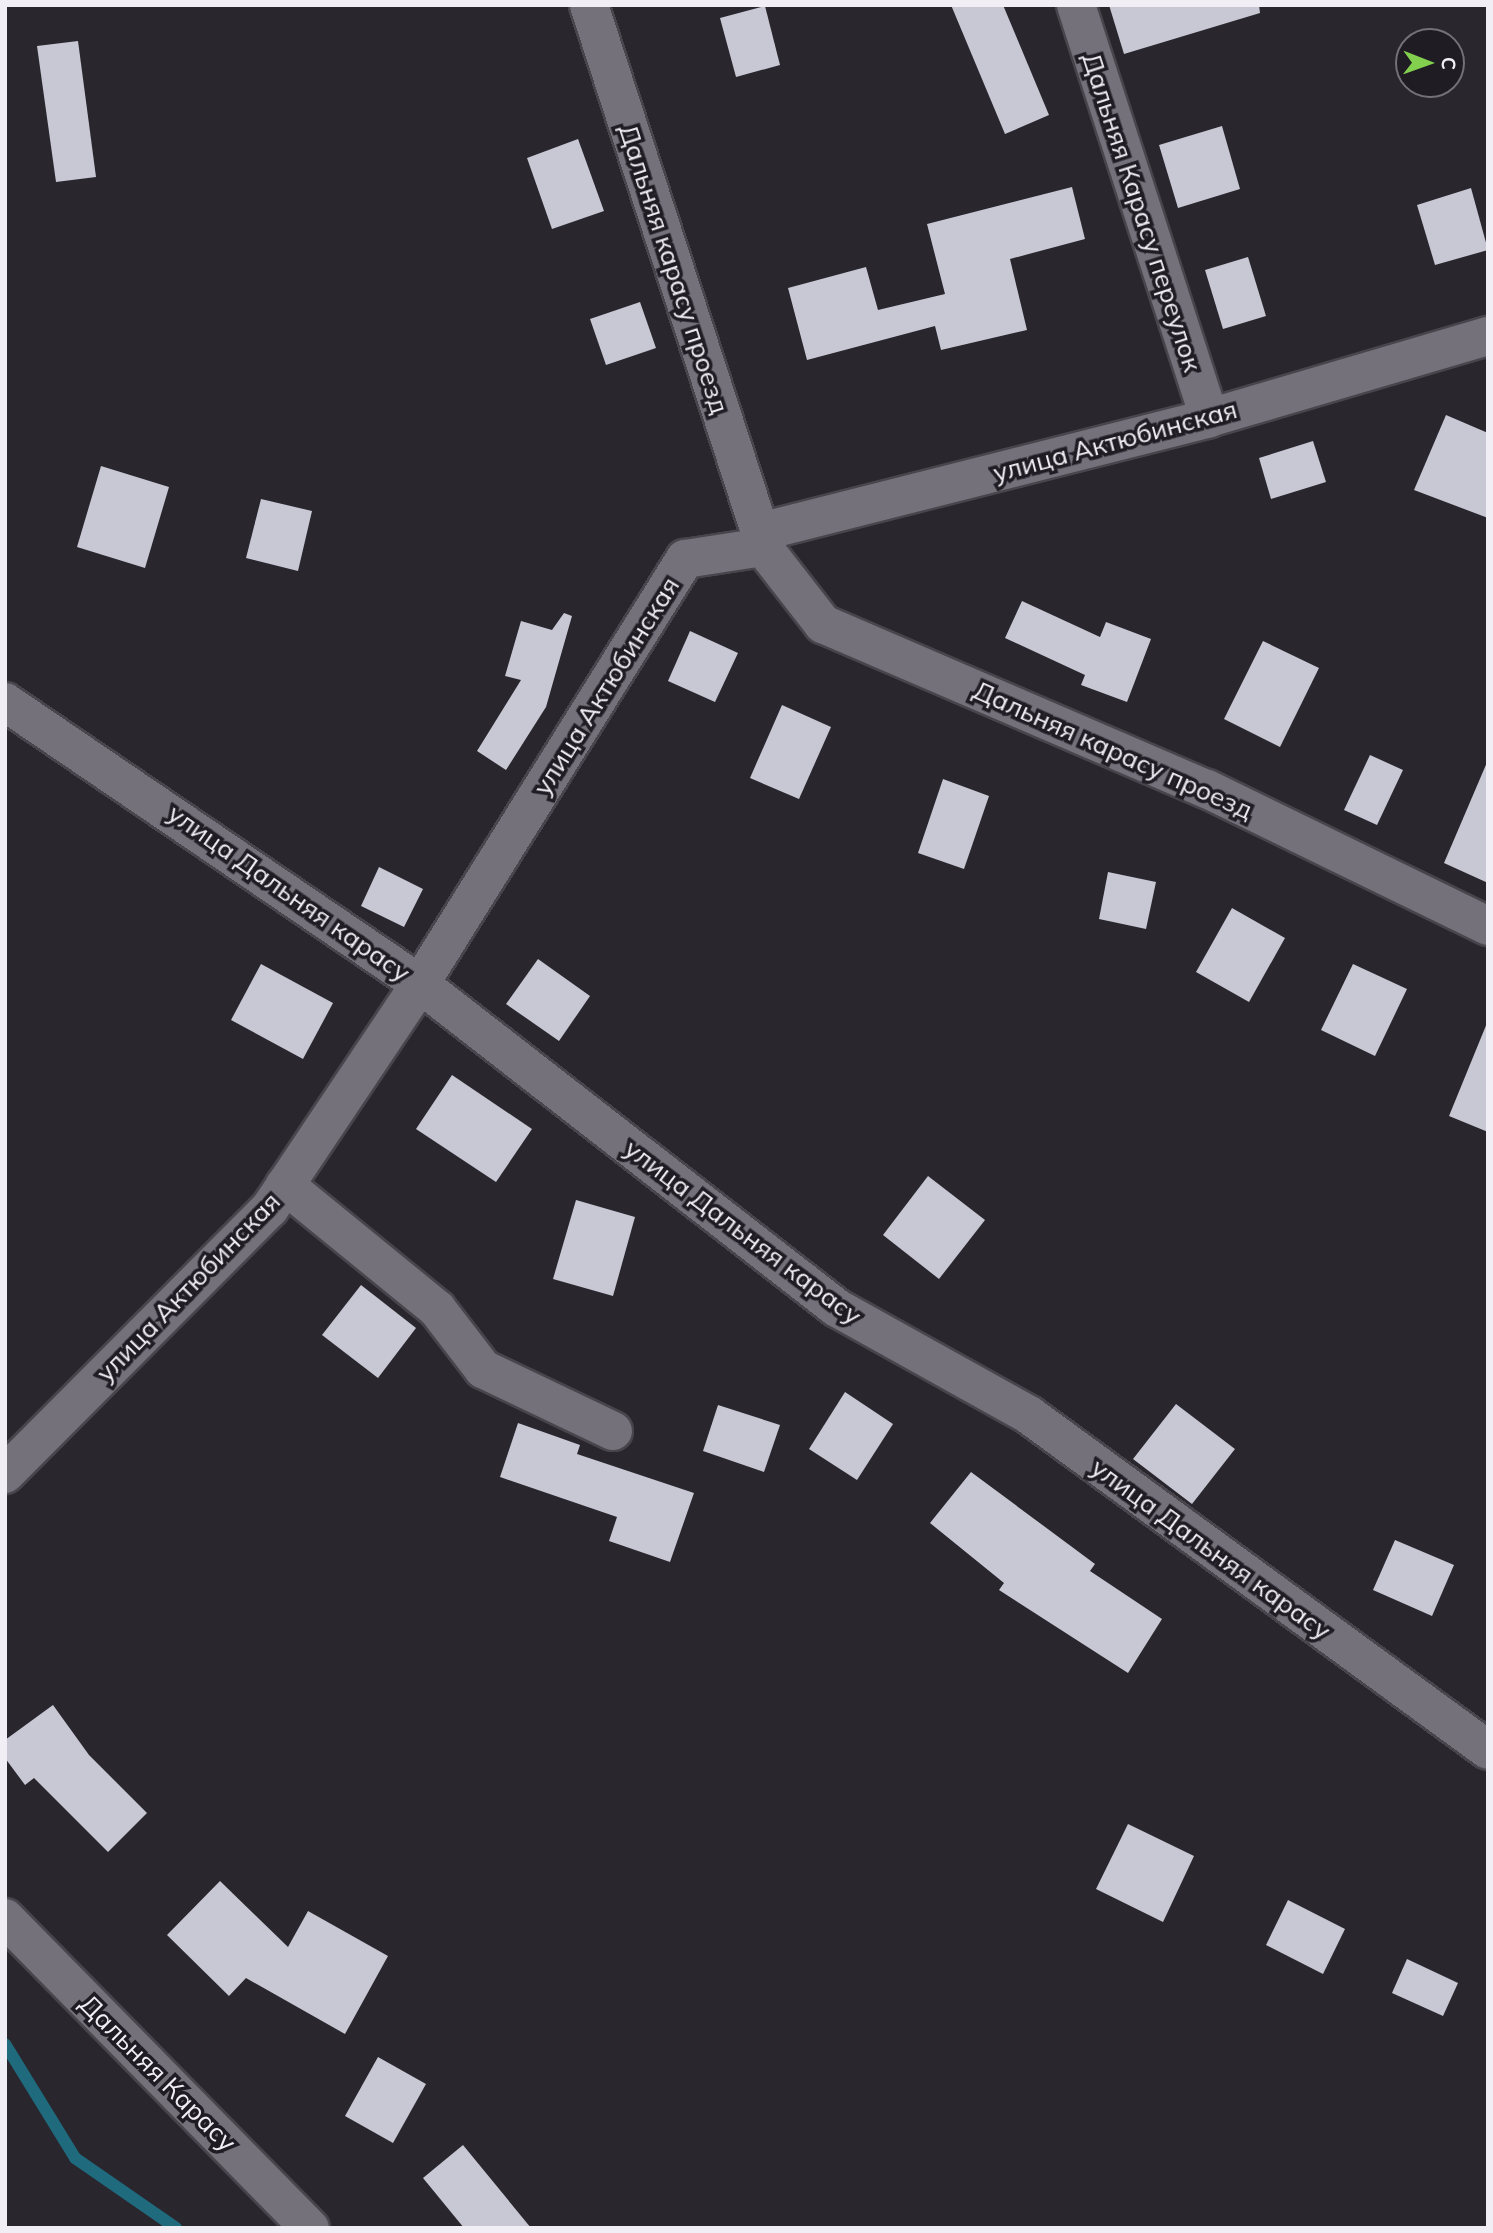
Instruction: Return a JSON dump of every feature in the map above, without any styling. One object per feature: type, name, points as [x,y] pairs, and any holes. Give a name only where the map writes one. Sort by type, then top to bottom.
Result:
[{"type":"street","name":"Дальняя карасу проезд","points":[[589,5],[762,540],[823,624],[1208,789],[1488,926]]},
{"type":"street","name":"Дальняя Карасу переулок","points":[[1076,5],[1209,418]]},
{"type":"street","name":"улица Актюбинская","points":[[5,1474],[270,1208],[420,984],[685,559],[1209,418],[1488,337]]},
{"type":"street","name":"улица Дальняя карасу","points":[[5,702],[420,984],[837,1308],[1028,1415],[1488,1750]]},
{"type":"street","points":[[285,1185],[437,1309],[483,1369],[613,1431]]},
{"type":"street","name":"Дальняя Карасу","points":[[5,1918],[310,2228]]},
{"type":"building","points":[[951,5],[1003,5],[1049,115],[1005,134]]},
{"type":"building","points":[[1109,5],[1259,5],[1260,13],[1124,54]]},
{"type":"building","points":[[765,6],[780,65],[736,77],[720,18]]},
{"type":"building","points":[[78,41],[96,177],[56,182],[37,46]]},
{"type":"building","points":[[1222,126],[1240,189],[1178,208],[1159,145]]},
{"type":"building","points":[[578,139],[604,211],[552,229],[527,158]]},
{"type":"building","points":[[1072,187],[1085,239],[1010,259],[1027,330],[941,350],[935,326],[807,360],[788,288],[866,267],[878,310],[945,294],[927,224]]},
{"type":"building","points":[[1471,188],[1488,250],[1435,265],[1417,205]]},
{"type":"building","points":[[1248,257],[1266,316],[1223,329],[1205,270]]},
{"type":"building","points":[[640,302],[656,348],[606,365],[590,319]]},
{"type":"building","points":[[1446,415],[1488,433],[1488,518],[1414,490]]},
{"type":"building","points":[[1313,441],[1326,482],[1271,499],[1259,458]]},
{"type":"building","points":[[101,466],[169,487],[145,568],[77,547]]},
{"type":"building","points":[[261,499],[312,511],[298,571],[246,558]]},
{"type":"building","points":[[1022,601],[1100,637],[1106,622],[1151,639],[1127,702],[1081,685],[1085,675],[1005,638]]},
{"type":"building","points":[[564,613],[572,616],[546,707],[506,770],[477,751],[521,680],[505,676],[521,621],[552,630]]},
{"type":"building","points":[[690,631],[738,653],[715,702],[668,681]]},
{"type":"building","points":[[1263,641],[1319,668],[1280,747],[1224,719]]},
{"type":"building","points":[[782,705],[831,727],[799,799],[750,778]]},
{"type":"building","points":[[1370,755],[1403,770],[1377,825],[1344,810]]},
{"type":"building","points":[[1488,760],[1488,883],[1444,863]]},
{"type":"building","points":[[943,779],[989,796],[964,869],[918,853]]},
{"type":"building","points":[[379,867],[423,889],[404,927],[361,906]]},
{"type":"building","points":[[1108,872],[1156,882],[1146,929],[1099,919]]},
{"type":"building","points":[[1232,908],[1285,938],[1249,1002],[1196,972]]},
{"type":"building","points":[[538,959],[590,996],[559,1041],[506,1004]]},
{"type":"building","points":[[261,964],[333,1003],[303,1059],[231,1020]]},
{"type":"building","points":[[1353,964],[1407,989],[1375,1056],[1321,1030]]},
{"type":"building","points":[[1488,1023],[1488,1132],[1449,1116]]},
{"type":"building","points":[[452,1075],[532,1129],[496,1182],[416,1129]]},
{"type":"building","points":[[928,1176],[985,1220],[939,1279],[883,1235]]},
{"type":"building","points":[[576,1200],[635,1217],[613,1296],[553,1279]]},
{"type":"building","points":[[361,1285],[416,1328],[378,1378],[322,1335]]},
{"type":"building","points":[[845,1392],[893,1424],[857,1480],[809,1449]]},
{"type":"building","points":[[1176,1404],[1235,1449],[1192,1504],[1133,1459]]},
{"type":"building","points":[[718,1405],[780,1425],[764,1472],[703,1451]]},
{"type":"building","points":[[518,1423],[580,1445],[577,1454],[694,1493],[670,1562],[609,1541],[617,1517],[500,1477]]},
{"type":"building","points":[[971,1472],[1095,1564],[1090,1571],[1162,1619],[1128,1673],[999,1590],[1004,1583],[930,1523]]},
{"type":"building","points":[[1395,1540],[1454,1565],[1432,1616],[1373,1590]]},
{"type":"building","points":[[53,1705],[89,1755],[147,1813],[108,1852],[34,1778],[25,1785],[5,1758],[5,1740]]},
{"type":"building","points":[[1128,1824],[1194,1856],[1163,1922],[1096,1889]]},
{"type":"building","points":[[220,1881],[288,1947],[308,1911],[388,1956],[345,2034],[246,1978],[229,1996],[167,1935]]},
{"type":"building","points":[[1288,1900],[1345,1929],[1323,1974],[1266,1945]]},
{"type":"building","points":[[1407,1959],[1458,1983],[1443,2016],[1392,1993]]},
{"type":"building","points":[[378,2057],[426,2084],[393,2143],[345,2116]]},
{"type":"building","points":[[463,2145],[531,2228],[464,2228],[423,2178]]},
{"type":"waterway","points":[[5,2044],[75,2158],[176,2228]]}]
